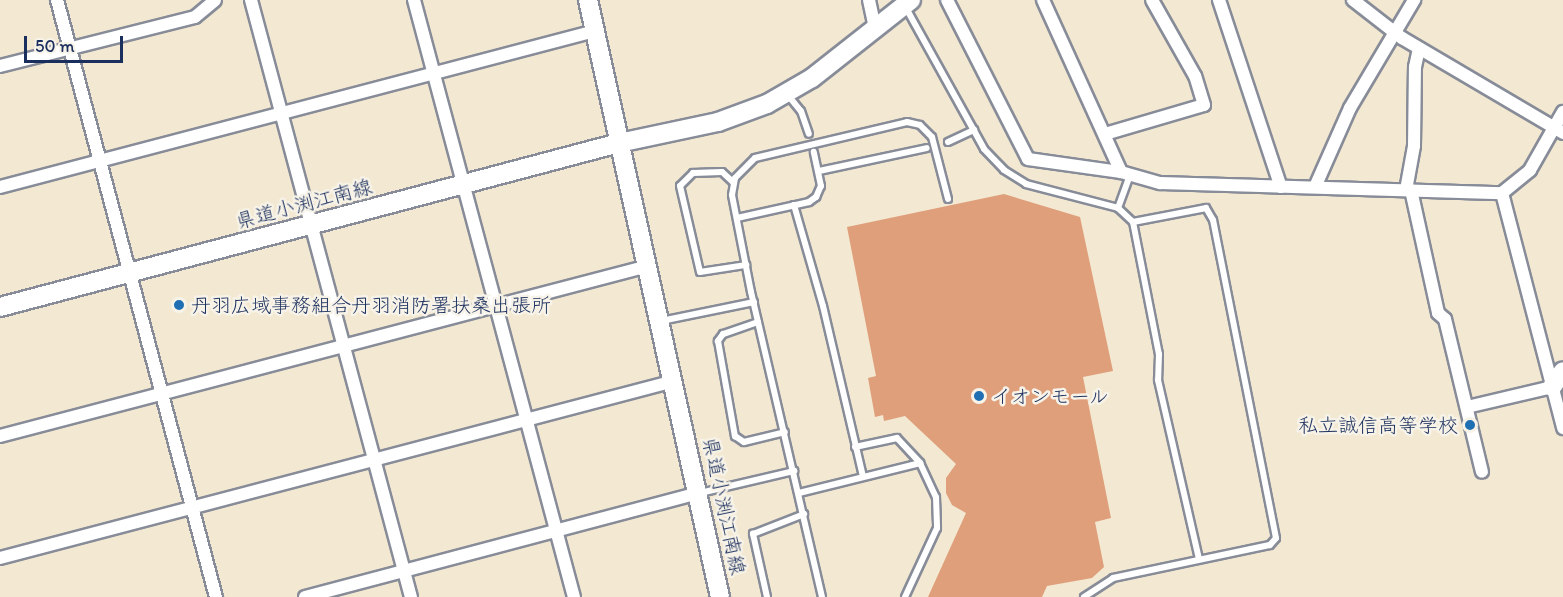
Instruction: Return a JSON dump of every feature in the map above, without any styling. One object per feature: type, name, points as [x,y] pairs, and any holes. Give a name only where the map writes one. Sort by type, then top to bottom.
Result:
[{"type":"main road","points":[[588,0],[619,143]]},
{"type":"main road","name":"県道小渕江南線","points":[[0,308],[619,143],[718,122],[787,93],[812,78],[908,3]]},
{"type":"main road","name":"県道小渕江南線","points":[[619,143],[661,321],[720,597]]},
{"type":"main road","points":[[1552,387],[1563,371]]},
{"type":"street","points":[[57,0],[216,597]]},
{"type":"street","points":[[0,66],[195,17],[215,0]]},
{"type":"street","points":[[251,0],[411,597]]},
{"type":"street","points":[[414,0],[574,597]]},
{"type":"street","points":[[869,0],[875,28]]},
{"type":"street","points":[[947,0],[1028,159],[1125,173],[1160,183],[1502,192],[1530,170],[1558,129],[1563,112]]},
{"type":"street","points":[[1043,0],[1125,173]]},
{"type":"street","points":[[1105,134],[1204,105],[1195,76],[1152,0]]},
{"type":"street","points":[[1219,0],[1281,187]]},
{"type":"street","points":[[1353,0],[1419,48],[1558,129]]},
{"type":"street","points":[[1315,187],[1350,108],[1414,0]]},
{"type":"street","points":[[0,187],[595,31]]},
{"type":"street","points":[[1419,48],[1415,67],[1414,146],[1409,190],[1438,313],[1445,319],[1482,472]]},
{"type":"street","points":[[1502,192],[1563,429]]},
{"type":"street","points":[[0,436],[161,393],[345,348],[494,305],[648,266]]},
{"type":"street","points":[[0,558],[372,458],[674,381]]},
{"type":"street","points":[[1467,407],[1552,387]]},
{"type":"street","points":[[305,597],[405,572],[556,528],[699,494]]},
{"type":"lane","points":[[908,3],[974,130],[1004,170],[1026,184],[1118,208],[1133,222],[1160,354],[1158,380],[1198,559]]},
{"type":"lane","points":[[787,93],[801,111],[809,134]]},
{"type":"lane","points":[[734,183],[755,158],[907,122],[920,125],[932,137],[948,199]]},
{"type":"lane","points":[[948,142],[974,130]]},
{"type":"lane","points":[[819,171],[927,148]]},
{"type":"lane","points":[[737,218],[794,206],[816,196],[821,186],[814,152]]},
{"type":"lane","points":[[746,266],[700,272],[680,186],[693,173],[722,172],[734,183],[737,218],[746,266],[822,597]]},
{"type":"lane","points":[[1118,208],[1125,173]]},
{"type":"lane","points":[[794,206],[823,306],[863,476]]},
{"type":"lane","points":[[1084,597],[1113,578],[1270,544],[1276,538],[1213,220],[1206,208],[1133,222]]},
{"type":"lane","points":[[661,321],[754,302]]},
{"type":"lane","points":[[758,322],[723,334],[718,341],[735,436],[744,442],[785,432]]},
{"type":"lane","points":[[855,447],[897,438],[920,463],[936,497],[937,528],[905,597]]},
{"type":"lane","points":[[799,493],[920,463]]},
{"type":"lane","points":[[699,494],[794,471]]},
{"type":"lane","points":[[767,597],[753,534],[804,514]]},
{"type":"building","name":"イオンモール","points":[[1004,194],[1080,217],[1113,371],[1083,377],[1111,518],[1095,522],[1104,567],[1092,578],[1047,586],[1042,597],[928,597],[966,513],[952,505],[946,493],[946,478],[956,464],[905,416],[884,421],[883,415],[875,417],[868,378],[876,376],[847,227]]},
{"type":"place","name":"丹羽広域事務組合丹羽消防署扶桑出張所","points":[[179,305]]},
{"type":"place","name":"イオンモール","points":[[979,396]]},
{"type":"place","name":"私立誠信高等学校","points":[[1470,425]]}]
